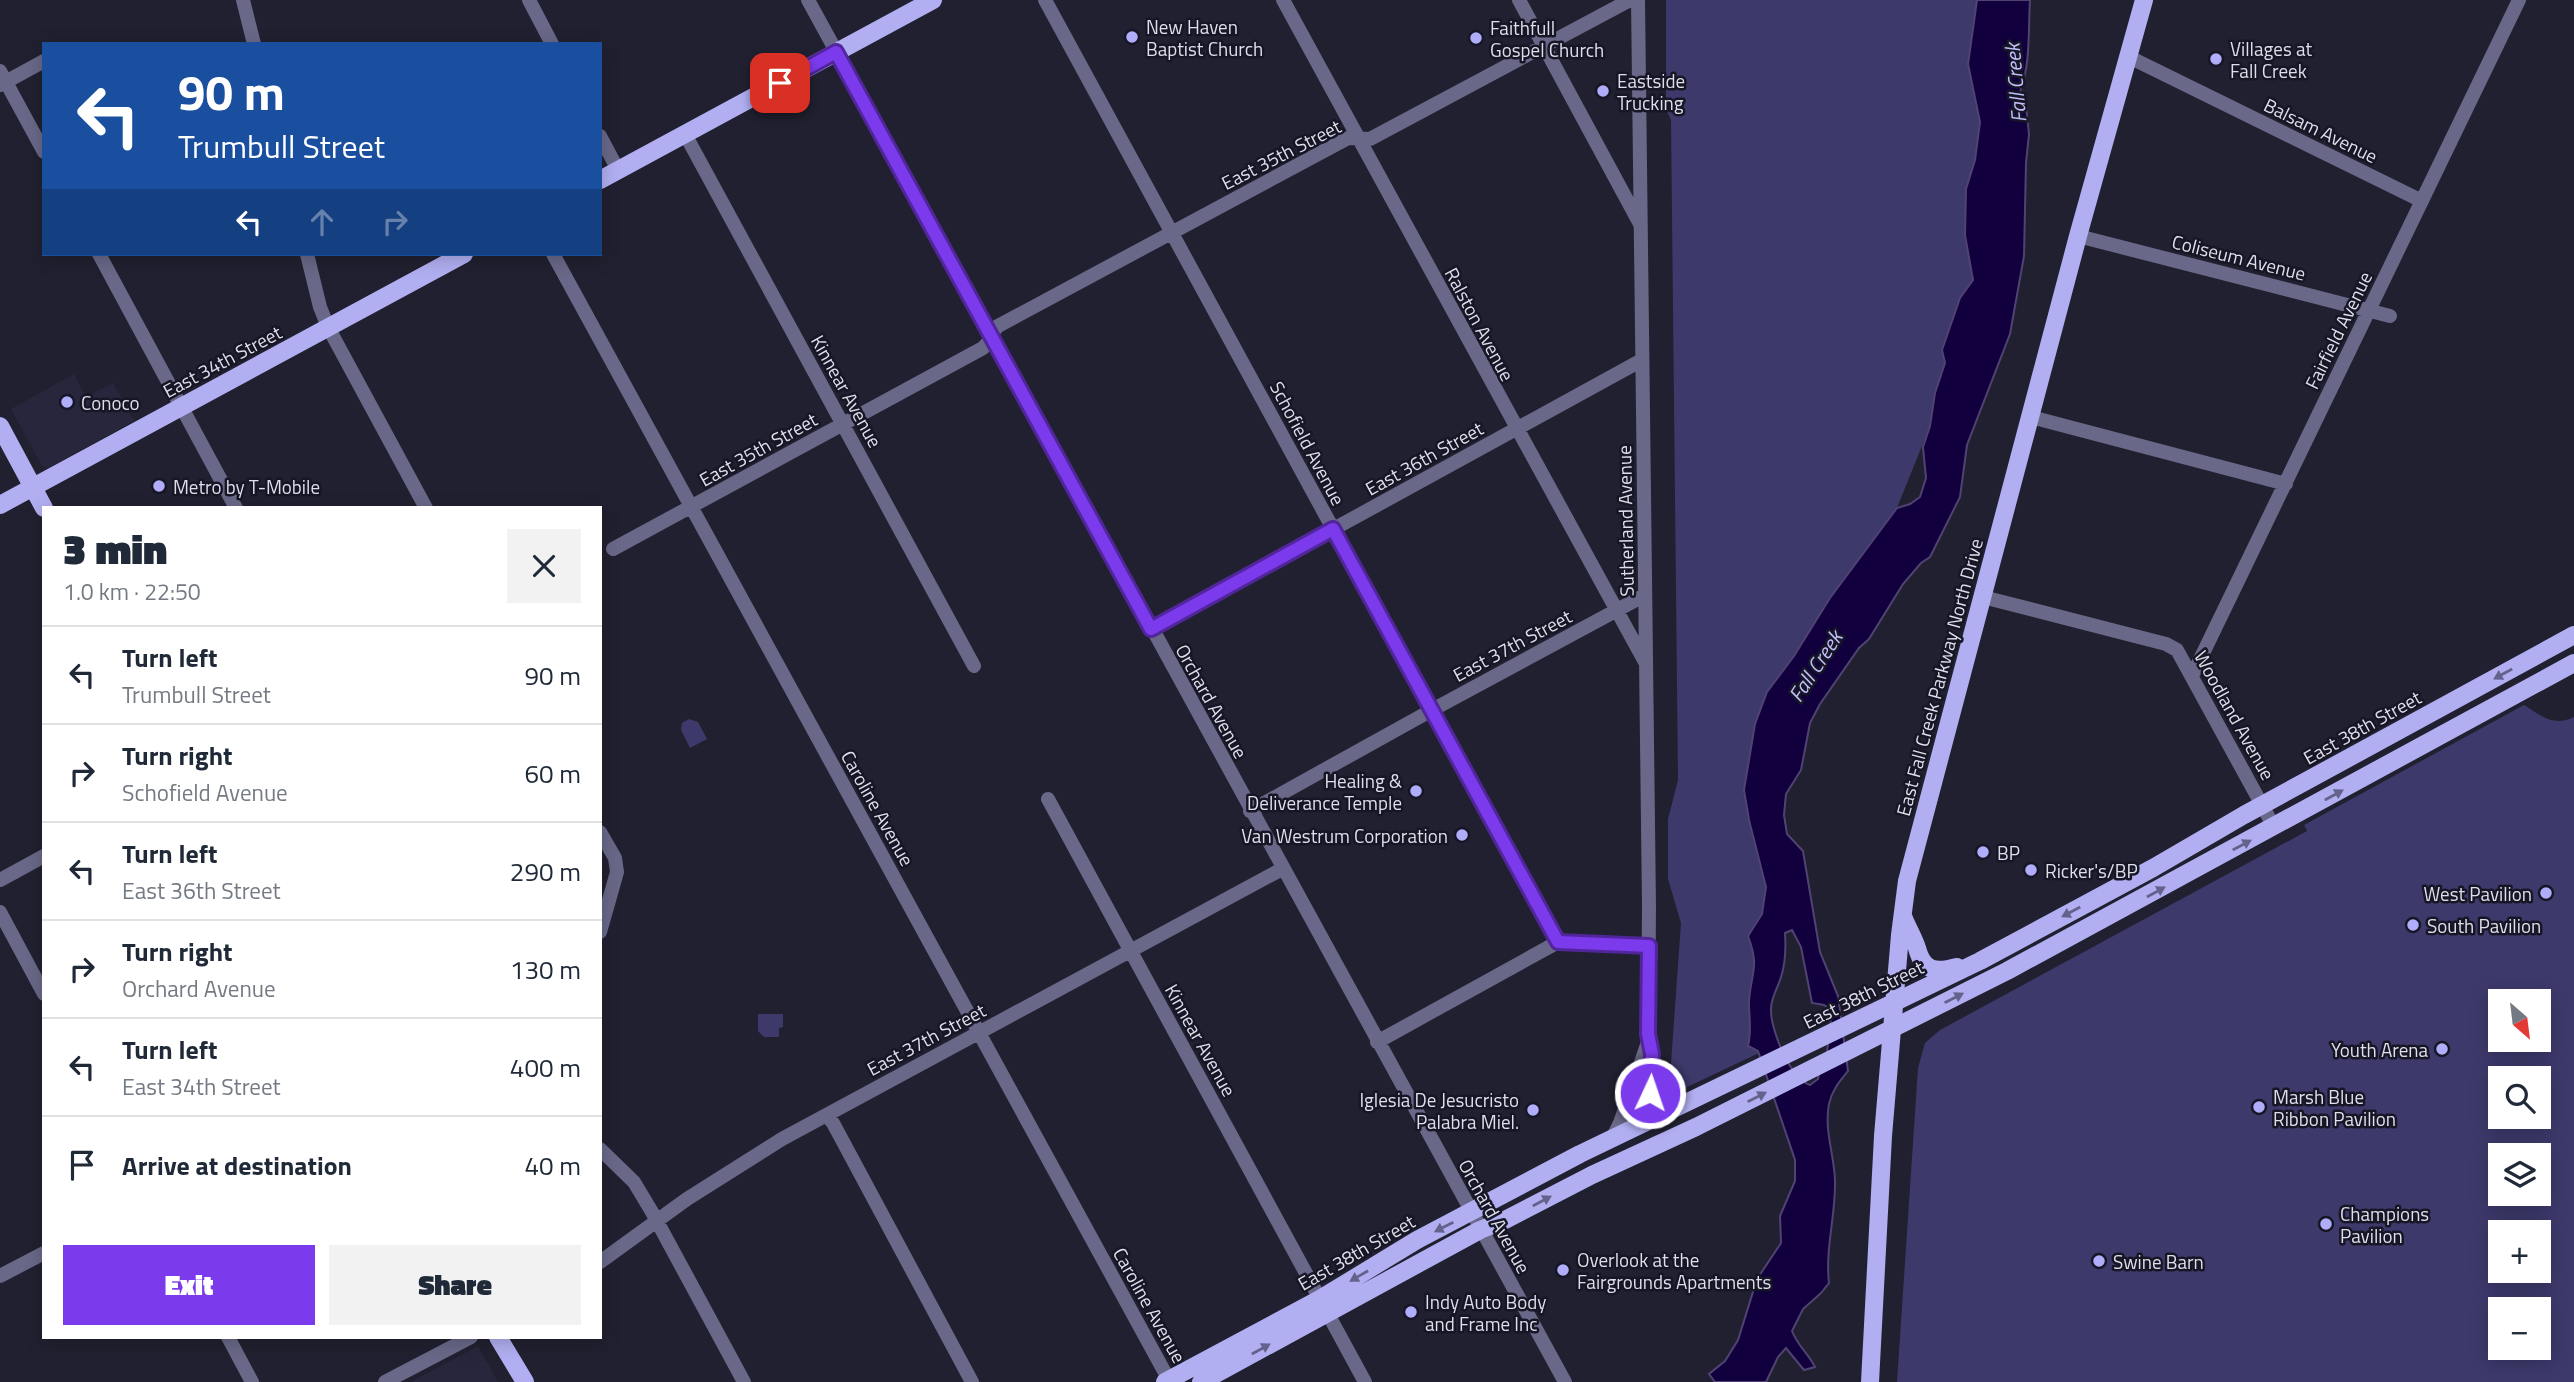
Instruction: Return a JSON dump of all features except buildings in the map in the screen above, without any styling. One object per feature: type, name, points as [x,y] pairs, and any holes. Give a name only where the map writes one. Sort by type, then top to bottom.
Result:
[{"type":"main road","points":[[602,179],[933,0]]},
{"type":"main road","name":"East Fall Creek Parkway North Drive","points":[[1870,1382],[1883,1136],[1902,915],[1921,824],[2144,0]]},
{"type":"main road","name":"East 34th Street","points":[[0,505],[460,256]]},
{"type":"main road","points":[[0,426],[43,506]]},
{"type":"main road","name":"East 38th Street","points":[[1201,1382],[1324,1306],[1417,1240],[1612,1139],[1980,961],[2568,638]]},
{"type":"main road","name":"East 38th Street","points":[[1167,1381],[1696,1127],[2067,940],[2574,663]]},
{"type":"main road","points":[[1902,915],[1919,958],[1932,970],[1952,969],[1980,961]]},
{"type":"main road","points":[[499,1339],[526,1382]]},
{"type":"street","points":[[243,0],[254,42]]},
{"type":"street","points":[[529,0],[551,42]]},
{"type":"street","name":"Orchard Avenue","points":[[808,0],[1470,1213],[1565,1382]]},
{"type":"street","name":"Schofield Avenue","points":[[1045,0],[1558,942]]},
{"type":"street","name":"Ralston Avenue","points":[[1283,0],[1646,665]]},
{"type":"street","points":[[1519,0],[1641,225]]},
{"type":"street","name":"East 35th Street","points":[[612,549],[983,348],[998,326],[1172,232],[1348,138],[1370,139],[1630,0]]},
{"type":"street","name":"Sutherland Avenue","points":[[1638,0],[1648,1041],[1652,1054],[1650,1093],[1660,1116]]},
{"type":"street","name":"Fairfield Avenue","points":[[2192,676],[2422,201],[2513,5]]},
{"type":"street","name":"Balsam Avenue","points":[[2127,56],[2422,201]]},
{"type":"street","points":[[42,62],[2,79],[42,149]]},
{"type":"street","name":"Kinnear Avenue","points":[[685,134],[974,666]]},
{"type":"street","points":[[602,139],[618,170]]},
{"type":"street","name":"Coliseum Avenue","points":[[2078,236],[2390,316]]},
{"type":"street","points":[[100,256],[235,506]]},
{"type":"street","points":[[307,256],[320,307],[328,327],[425,506]]},
{"type":"street","name":"Caroline Avenue","points":[[554,256],[1167,1381]]},
{"type":"street","name":"East 36th Street","points":[[1151,629],[1642,360]]},
{"type":"street","points":[[2031,417],[2286,484]]},
{"type":"street","name":"East 37th Street","points":[[1250,811],[1645,595]]},
{"type":"street","name":"Woodland Avenue","points":[[1983,597],[2166,644],[2179,652],[2274,827]]},
{"type":"street","points":[[2568,638],[2574,663]]},
{"type":"street","name":"Kinnear Avenue","points":[[1048,799],[1365,1382]]},
{"type":"street","points":[[602,836],[617,865],[613,890],[602,926]]},
{"type":"street","points":[[0,880],[42,857]]},
{"type":"street","name":"East 37th Street","points":[[602,1261],[740,1164],[825,1115],[1282,869]]},
{"type":"street","points":[[0,912],[42,989]]},
{"type":"street","points":[[1377,1042],[1558,942],[1649,946]]},
{"type":"street","name":"Sutherland Avenue","points":[[1612,1139],[1648,1041]]},
{"type":"street","points":[[825,1115],[833,1123],[972,1382]]},
{"type":"street","points":[[602,1151],[634,1182],[744,1382]]},
{"type":"street","points":[[0,1276],[42,1254]]},
{"type":"street","points":[[229,1339],[253,1382]]},
{"type":"street","points":[[385,1382],[467,1339]]},
{"type":"shaded area","points":[[1666,0],[1977,0],[1968,64],[1980,122],[1975,160],[1966,189],[1965,235],[1973,280],[1960,298],[1935,393],[1930,426],[1897,508],[1830,598],[1794,656],[1767,692],[1755,724],[1744,790],[1766,887],[1762,914],[1748,936],[1754,963],[1749,1001],[1748,1046],[1759,1053],[1683,1089],[1670,1087],[1681,923],[1668,879],[1668,819],[1678,780],[1671,120],[1666,109]]},
{"type":"shaded area","points":[[74,374],[86,397],[113,383],[134,421],[48,468],[42,466],[11,409]]},
{"type":"shaded area","points":[[2524,705],[2554,720],[2574,717],[2574,1382],[1897,1382],[1918,1068],[1925,1043],[1940,1030],[2307,831],[2304,825]]},
{"type":"shaded area","points":[[689,719],[698,722],[707,739],[690,748],[681,730],[682,723]]},
{"type":"shaded area","points":[[758,1014],[783,1014],[783,1027],[779,1028],[779,1037],[764,1037],[758,1031]]},
{"type":"shaded area","points":[[478,1346],[498,1382],[411,1382]]},
{"type":"water","name":"Fall Creek","points":[[1977,0],[2030,0],[2027,58],[2020,92],[2026,106],[2029,134],[2024,256],[2010,334],[1967,445],[1960,497],[1930,557],[1921,563],[1903,584],[1869,639],[1859,648],[1820,704],[1810,723],[1801,770],[1786,794],[1784,815],[1787,834],[1803,851],[1820,952],[1838,996],[1848,1071],[1832,1094],[1828,1114],[1835,1180],[1828,1257],[1829,1283],[1803,1309],[1792,1331],[1815,1367],[1804,1370],[1786,1348],[1778,1357],[1766,1382],[1715,1382],[1709,1374],[1725,1361],[1738,1340],[1757,1279],[1781,1243],[1780,1216],[1795,1181],[1795,1160],[1758,1051],[1748,1046],[1754,955],[1748,936],[1762,914],[1766,887],[1744,790],[1755,724],[1767,692],[1794,656],[1830,598],[1897,508],[1920,497],[1926,478],[1923,447],[1945,363],[1942,350],[1960,298],[1973,280],[1965,235],[1966,189],[1975,160],[1980,122],[1968,64]],"holes":[[[1792,930],[1801,947],[1812,1003],[1824,1005],[1832,1011],[1826,1060],[1820,1068],[1818,1079],[1810,1085],[1795,1073],[1783,1052],[1774,1028],[1771,1009],[1784,966],[1785,933]]]},
{"type":"place","name":"New Haven Baptist Church","points":[[1132,37]]},
{"type":"place","name":"Faithfull Gospel Church","points":[[1476,38]]},
{"type":"place","name":"Villages at Fall Creek","points":[[2216,59]]},
{"type":"place","name":"Eastside Trucking","points":[[1603,91]]},
{"type":"place","name":"Conoco","points":[[67,402]]},
{"type":"place","name":"Metro by T-Mobile","points":[[159,486]]},
{"type":"place","name":"Healing & Deliverance Temple","points":[[1416,791]]},
{"type":"place","name":"Van Westrum Corporation","points":[[1462,835]]},
{"type":"place","name":"BP","points":[[1983,852]]},
{"type":"place","name":"Ricker's/BP","points":[[2031,870]]},
{"type":"place","name":"West Pavilion","points":[[2546,893]]},
{"type":"place","name":"South Pavilion","points":[[2413,925]]},
{"type":"place","name":"Youth Arena","points":[[2442,1049]]},
{"type":"place","name":"Marsh Blue Ribbon Pavilion","points":[[2259,1107]]},
{"type":"place","name":"Iglesia De Jesucristo Palabra Miel.","points":[[1533,1110]]},
{"type":"place","name":"Champions Pavilion","points":[[2326,1224]]},
{"type":"place","name":"Swine Barn","points":[[2099,1261]]},
{"type":"place","name":"Overlook at the Fairgrounds Apartments","points":[[1563,1270]]},
{"type":"place","name":"Indy Auto Body and Frame Inc","points":[[1411,1312]]},
{"type":"route","points":[[780,83],[836,52],[1151,629],[1333,529],[1558,942],[1649,946],[1648,1041],[1652,1054],[1650,1093]]}]
